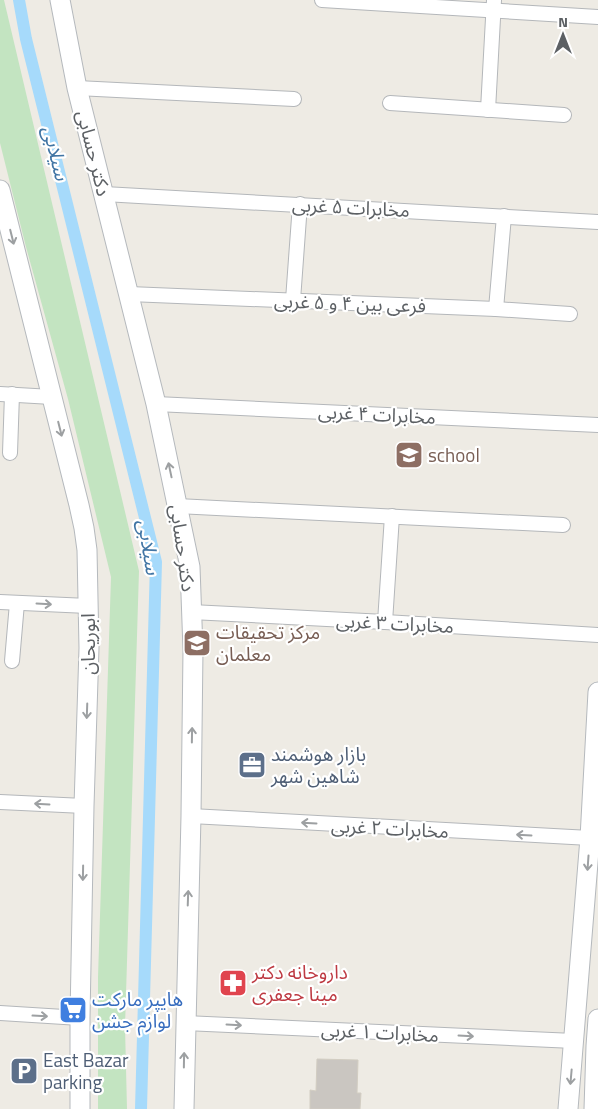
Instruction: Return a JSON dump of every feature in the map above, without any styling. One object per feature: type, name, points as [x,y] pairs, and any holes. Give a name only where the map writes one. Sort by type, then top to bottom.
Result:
[{"type":"main road","name":"دکتر حسابی","points":[[60,0],[77,88],[156,404],[190,567],[193,650],[184,1109]]},
{"type":"main road","name":"ابوریحان","points":[[0,190],[84,528],[86,550],[89,648],[84,806],[80,1109]]},
{"type":"main road","points":[[568,1109],[590,838],[598,692]]},
{"type":"main road","points":[[594,1109],[598,1019]]},
{"type":"street","points":[[322,0],[494,5],[598,17]]},
{"type":"street","points":[[488,110],[494,5]]},
{"type":"street","points":[[77,88],[294,99]]},
{"type":"street","points":[[390,103],[564,115]]},
{"type":"street","name":"مخابرات ۵ غربی","points":[[104,194],[598,222]]},
{"type":"street","points":[[293,300],[300,204]]},
{"type":"street","points":[[496,309],[504,216]]},
{"type":"street","name":"فرعی بین ۴ و ۵ غربی","points":[[129,294],[496,309],[570,314]]},
{"type":"street","points":[[10,452],[6,394],[52,397]]},
{"type":"street","name":"مخابرات ۴ غربی","points":[[156,404],[598,425]]},
{"type":"street","points":[[178,506],[563,525]]},
{"type":"street","points":[[385,622],[392,516]]},
{"type":"street","points":[[0,602],[88,606]]},
{"type":"street","points":[[12,661],[17,603]]},
{"type":"street","name":"مخابرات ۳ غربی","points":[[191,612],[598,635]]},
{"type":"street","points":[[0,802],[84,806]]},
{"type":"street","name":"مخابرات ۲ غربی","points":[[191,816],[590,838]]},
{"type":"street","points":[[0,1014],[80,1018]]},
{"type":"street","name":"مخابرات ۱ غربی","points":[[185,1023],[574,1041]]},
{"type":"green space","points":[[0,0],[4,0],[139,571],[125,1027],[127,1109],[98,1109],[98,977],[111,577],[68,399],[26,247],[0,143]]},
{"type":"building","points":[[317,1059],[358,1060],[357,1093],[361,1093],[360,1109],[310,1109],[310,1090],[316,1091]]},
{"type":"waterway","name":"سیلابی","points":[[19,0],[26,39],[156,562],[141,1109]]},
{"type":"place","name":"school","points":[[409,455]]},
{"type":"place","name":"مرکز تحقیقات معلمان","points":[[197,643]]},
{"type":"place","name":"بازار هوشمند شاهین شهر","points":[[252,765]]},
{"type":"place","name":"داروخانه دکتر مینا جعفری","points":[[233,983]]},
{"type":"place","name":"هایپر مارکت لوازم جشن","points":[[73,1010]]},
{"type":"place","name":"East Bazar parking","points":[[24,1071]]}]
